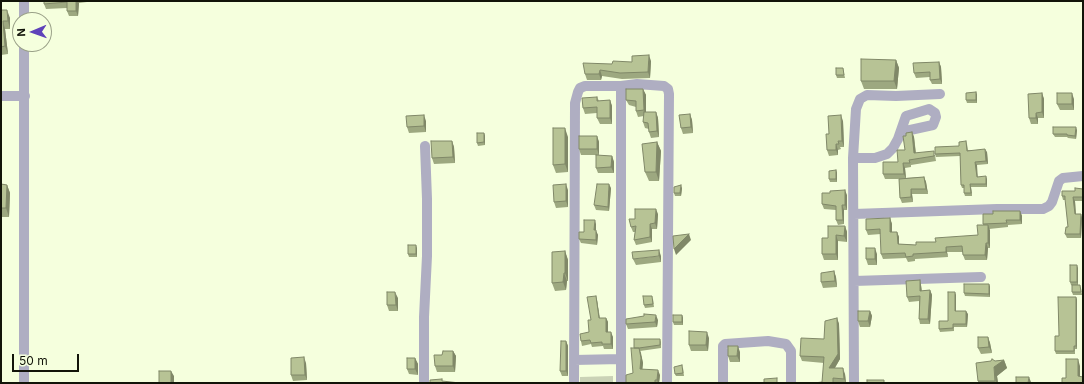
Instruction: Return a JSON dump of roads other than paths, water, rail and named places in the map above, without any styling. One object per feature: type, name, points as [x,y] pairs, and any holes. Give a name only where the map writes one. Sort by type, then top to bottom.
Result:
[{"type":"street","points":[[24,1],[24,12]]},
{"type":"street","points":[[24,52],[24,383]]},
{"type":"street","points":[[574,383],[576,104],[578,92],[580,88],[585,86],[621,86],[637,84],[664,86],[668,89],[669,94],[667,383]]},
{"type":"street","points":[[621,86],[621,383]]},
{"type":"street","points":[[854,383],[853,158],[856,109],[860,99],[867,95],[896,96],[940,94]]},
{"type":"street","points":[[1,96],[24,96]]},
{"type":"street","points":[[853,158],[874,158],[887,154],[893,148],[901,132]]},
{"type":"street","points":[[424,383],[424,317],[427,256],[425,146]]},
{"type":"street","points":[[854,214],[997,209],[1043,209],[1049,206],[1052,202],[1059,181],[1063,178],[1083,176]]},
{"type":"street","points":[[854,281],[981,277]]},
{"type":"street","points":[[722,383],[723,346],[725,344],[768,341],[786,344],[792,351],[791,383]]},
{"type":"street","points":[[574,360],[621,359]]}]
